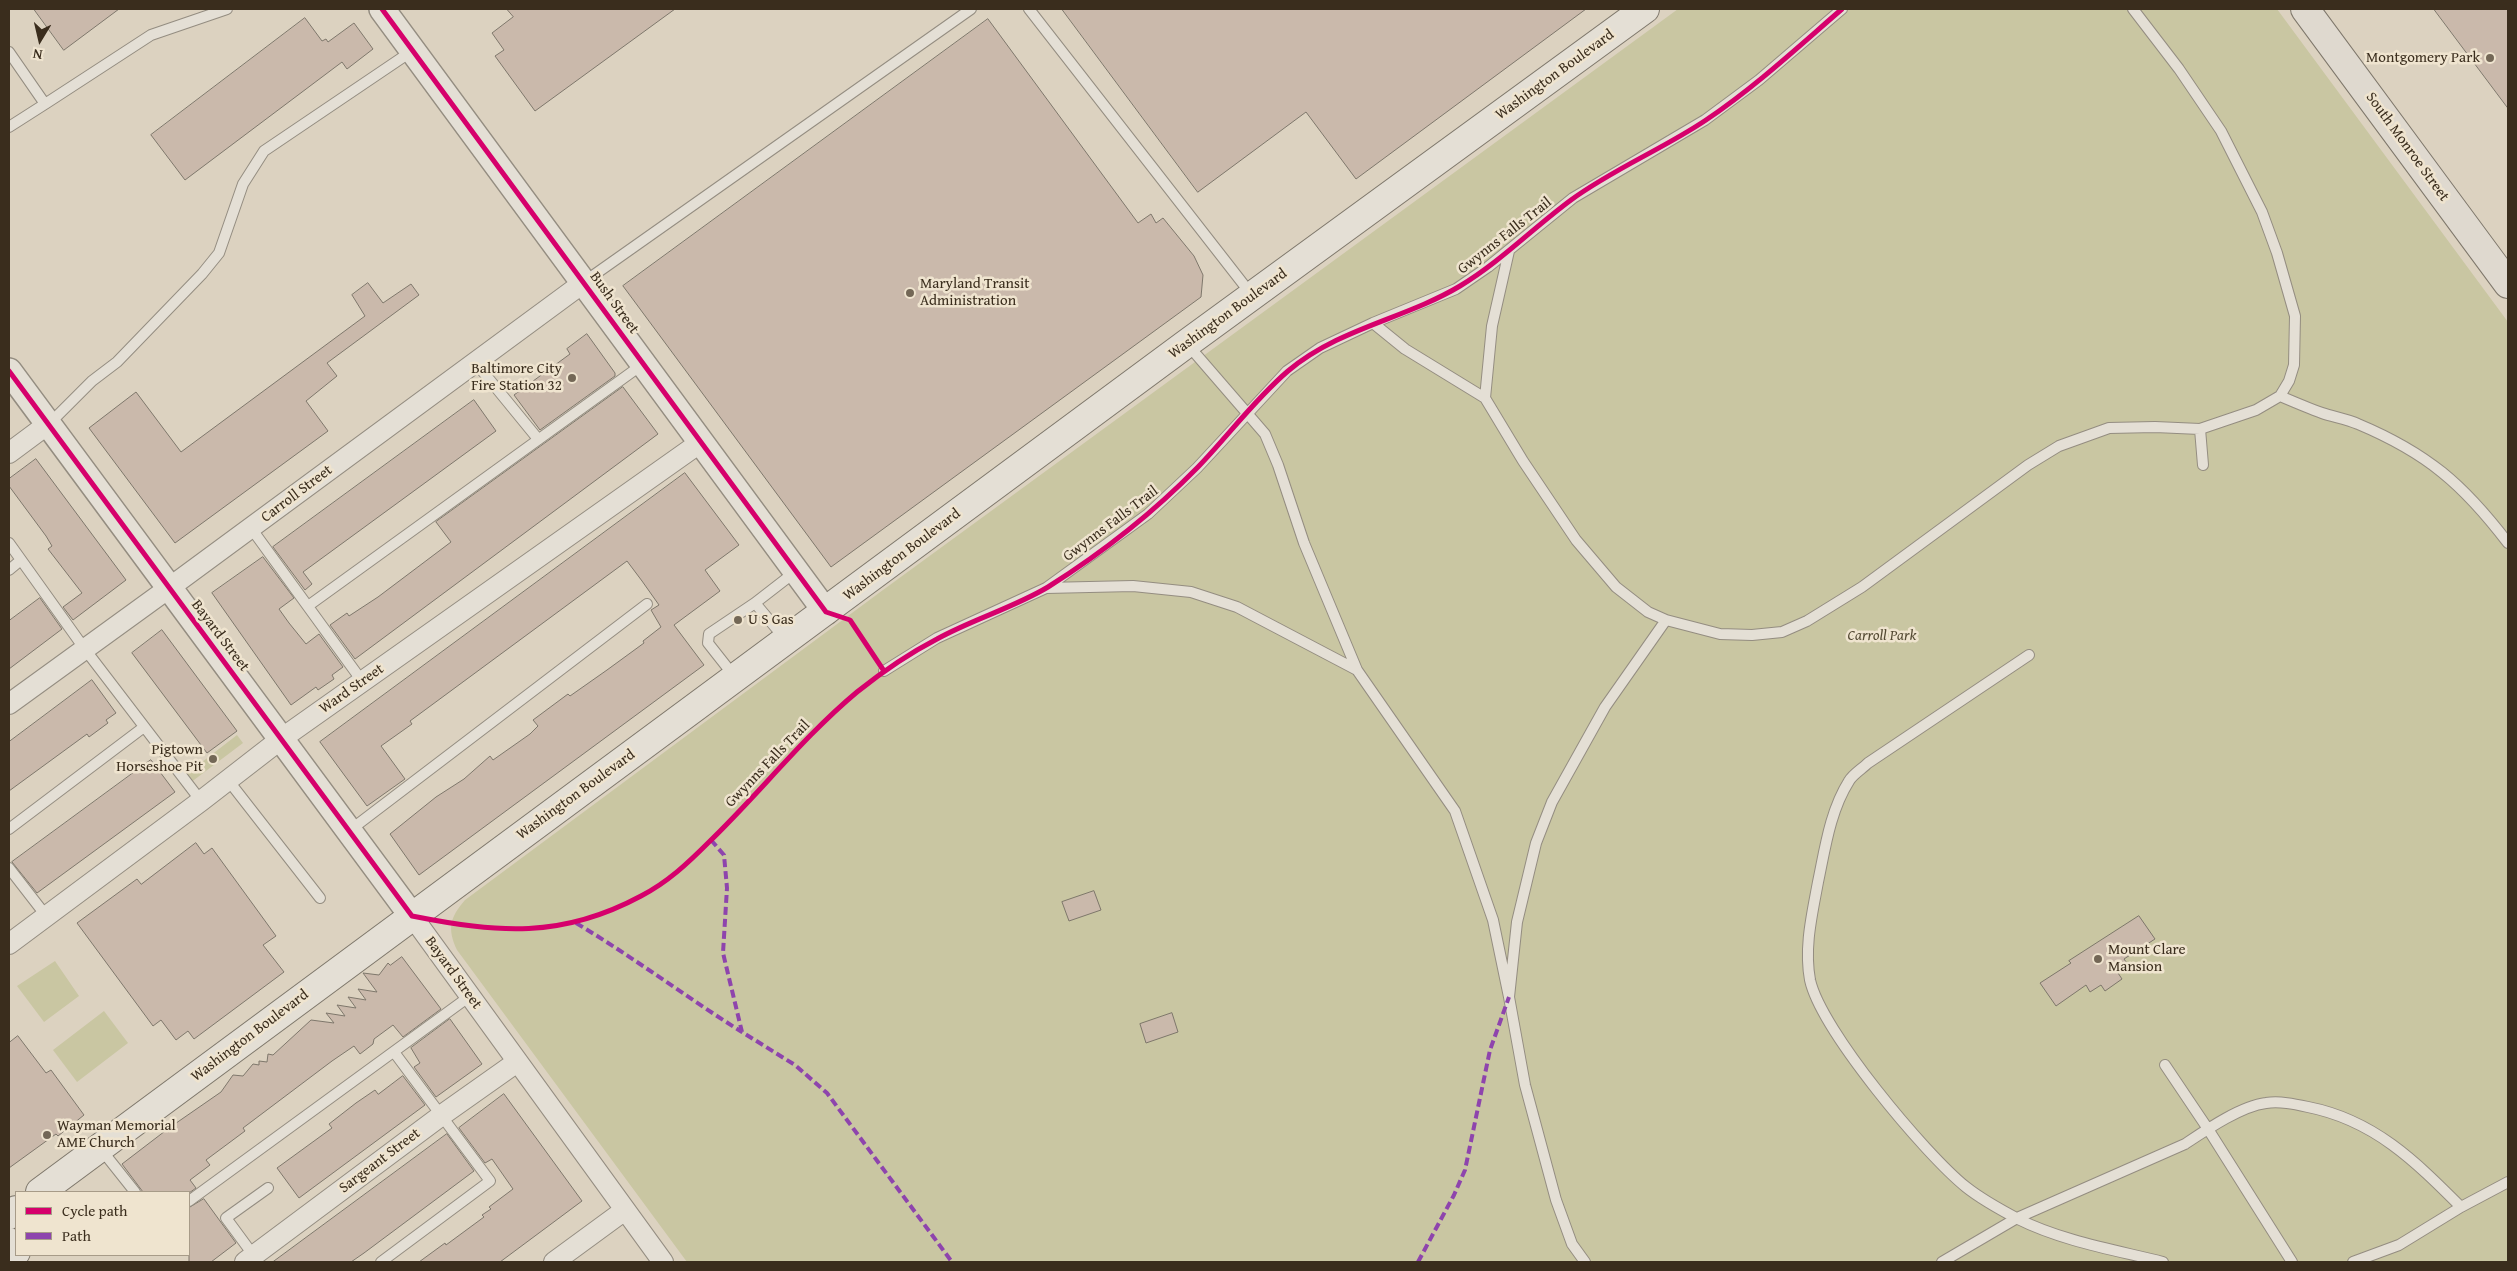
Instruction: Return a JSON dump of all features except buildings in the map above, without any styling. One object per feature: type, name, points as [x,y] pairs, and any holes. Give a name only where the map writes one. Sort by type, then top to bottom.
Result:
[{"type":"main road","name":"Washington Boulevard","points":[[41,1191],[1186,344],[1645,9]]},
{"type":"main road","name":"South Monroe Street","points":[[2305,9],[2508,284]]},
{"type":"street","name":"Bush Street","points":[[382,9],[826,612]]},
{"type":"street","name":"Carroll Street","points":[[9,704],[84,648],[170,588],[583,283]]},
{"type":"street","name":"Bayard Street","points":[[9,370],[412,916],[663,1262]]},
{"type":"street","points":[[9,453],[48,424]]},
{"type":"street","name":"Ward Street","points":[[9,944],[281,739],[701,442]]},
{"type":"street","name":"Sargeant Street","points":[[250,1259],[442,1115],[517,1062]]},
{"type":"street","points":[[554,1262],[624,1210]]},
{"type":"lane","points":[[9,127],[151,35],[227,9]]},
{"type":"lane","points":[[583,283],[971,9]]},
{"type":"lane","points":[[1029,9],[1252,296]]},
{"type":"lane","name":"Gwynns Falls Trail","points":[[884,671],[937,638],[1046,588],[1148,514],[1197,468],[1287,371],[1320,348],[1373,322],[1456,289],[1509,251],[1573,198],[1706,120],[1759,80],[1842,9]]},
{"type":"lane","points":[[1373,322],[1405,348],[1485,398],[1523,461],[1576,540],[1616,587],[1648,612],[1666,620],[1720,634],[1752,635],[1782,632],[1807,620],[1862,587],[2028,465],[2059,446],[2109,428],[2156,427],[2200,430],[2256,410],[2280,396],[2294,365],[2295,316],[2277,253],[2262,212],[2220,131],[2179,69],[2133,9]]},
{"type":"lane","points":[[48,424],[92,381],[117,362],[207,267],[218,253],[243,184],[264,151],[412,51]]},
{"type":"lane","points":[[9,52],[45,104]]},
{"type":"lane","points":[[1485,398],[1492,326],[1509,251]]},
{"type":"lane","points":[[1186,344],[1265,434],[1278,465],[1304,543],[1357,670],[1455,811],[1493,920],[1525,1085],[1556,1200],[1572,1244],[1585,1262]]},
{"type":"lane","points":[[475,362],[538,439]]},
{"type":"lane","points":[[308,606],[643,364]]},
{"type":"lane","points":[[2280,396],[2357,424],[2411,450],[2444,472],[2476,502],[2508,543]]},
{"type":"lane","points":[[2200,430],[2203,465]]},
{"type":"lane","points":[[251,528],[362,681]]},
{"type":"lane","points":[[9,542],[84,648],[201,801]]},
{"type":"lane","points":[[9,570],[22,560]]},
{"type":"lane","points":[[736,678],[708,643],[709,634],[756,603],[796,571]]},
{"type":"lane","points":[[1046,588],[1133,586],[1190,592],[1238,608],[1357,670]]},
{"type":"lane","points":[[756,603],[787,641]]},
{"type":"lane","points":[[349,831],[646,604]]},
{"type":"lane","points":[[1509,997],[1517,922],[1536,843],[1552,802],[1606,707],[1666,620]]},
{"type":"lane","points":[[2028,654],[1868,763],[1849,780],[1836,808],[1826,840],[1809,932],[1807,958],[1811,982],[1832,1027],[1846,1049],[1930,1152],[1966,1187],[2017,1218],[2049,1233],[2163,1262]]},
{"type":"lane","points":[[9,829],[144,727]]},
{"type":"lane","points":[[228,780],[320,898]]},
{"type":"lane","points":[[9,868],[47,917]]},
{"type":"lane","points":[[190,1200],[470,996]]},
{"type":"lane","points":[[381,1262],[490,1181],[394,1052]]},
{"type":"lane","points":[[2165,1064],[2292,1262]]},
{"type":"lane","points":[[1942,1262],[2017,1218],[2185,1144],[2208,1129],[2253,1106],[2266,1103],[2290,1104],[2327,1111],[2359,1123],[2383,1137],[2422,1169],[2461,1207]]},
{"type":"lane","points":[[100,1148],[133,1191]]},
{"type":"lane","points":[[2353,1262],[2399,1245],[2461,1207],[2508,1182]]},
{"type":"lane","points":[[250,1259],[226,1218],[268,1188]]},
{"type":"green space","name":"Carroll Park","points":[[1678,9],[2277,9],[2508,322],[2508,1262],[687,1262],[457,950],[451,929],[453,918],[460,906],[465,900],[883,590]]},
{"type":"green space","name":"Pigtown Horseshoe Pit","points":[[237,735],[243,743],[190,783],[184,776]]},
{"type":"green space","points":[[55,961],[79,996],[44,1022],[17,986]]},
{"type":"green space","points":[[104,1011],[128,1043],[77,1082],[53,1050]]},
{"type":"marked path","points":[[711,840],[724,855],[727,888],[723,953],[742,1032],[795,1065],[827,1093],[952,1262]]},
{"type":"marked path","points":[[576,923],[742,1032]]},
{"type":"marked path","points":[[1418,1262],[1454,1195],[1465,1170],[1490,1050],[1509,997]]},
{"type":"cycle path","points":[[382,9],[826,612],[850,620],[884,671]]},
{"type":"cycle path","points":[[9,371],[412,916],[443,922],[501,928],[529,929],[556,926],[584,920],[612,910],[651,891],[685,865],[728,824],[837,709],[886,670],[951,632],[1048,587],[1108,546],[1181,484],[1264,393],[1308,356],[1350,334],[1439,297],[1475,277],[1587,189],[1690,130],[1742,94],[1842,9]]},
{"type":"place","name":"Montgomery Park","points":[[2490,58]]},
{"type":"place","name":"Maryland Transit Administration","points":[[910,293]]},
{"type":"place","name":"Baltimore City Fire Station 32","points":[[572,378]]},
{"type":"place","name":"U S Gas","points":[[738,620]]},
{"type":"place","name":"Pigtown Horseshoe Pit","points":[[213,759]]},
{"type":"place","name":"Mount Clare Mansion","points":[[2098,959]]},
{"type":"place","name":"Wayman Memorial AME Church","points":[[47,1135]]}]
